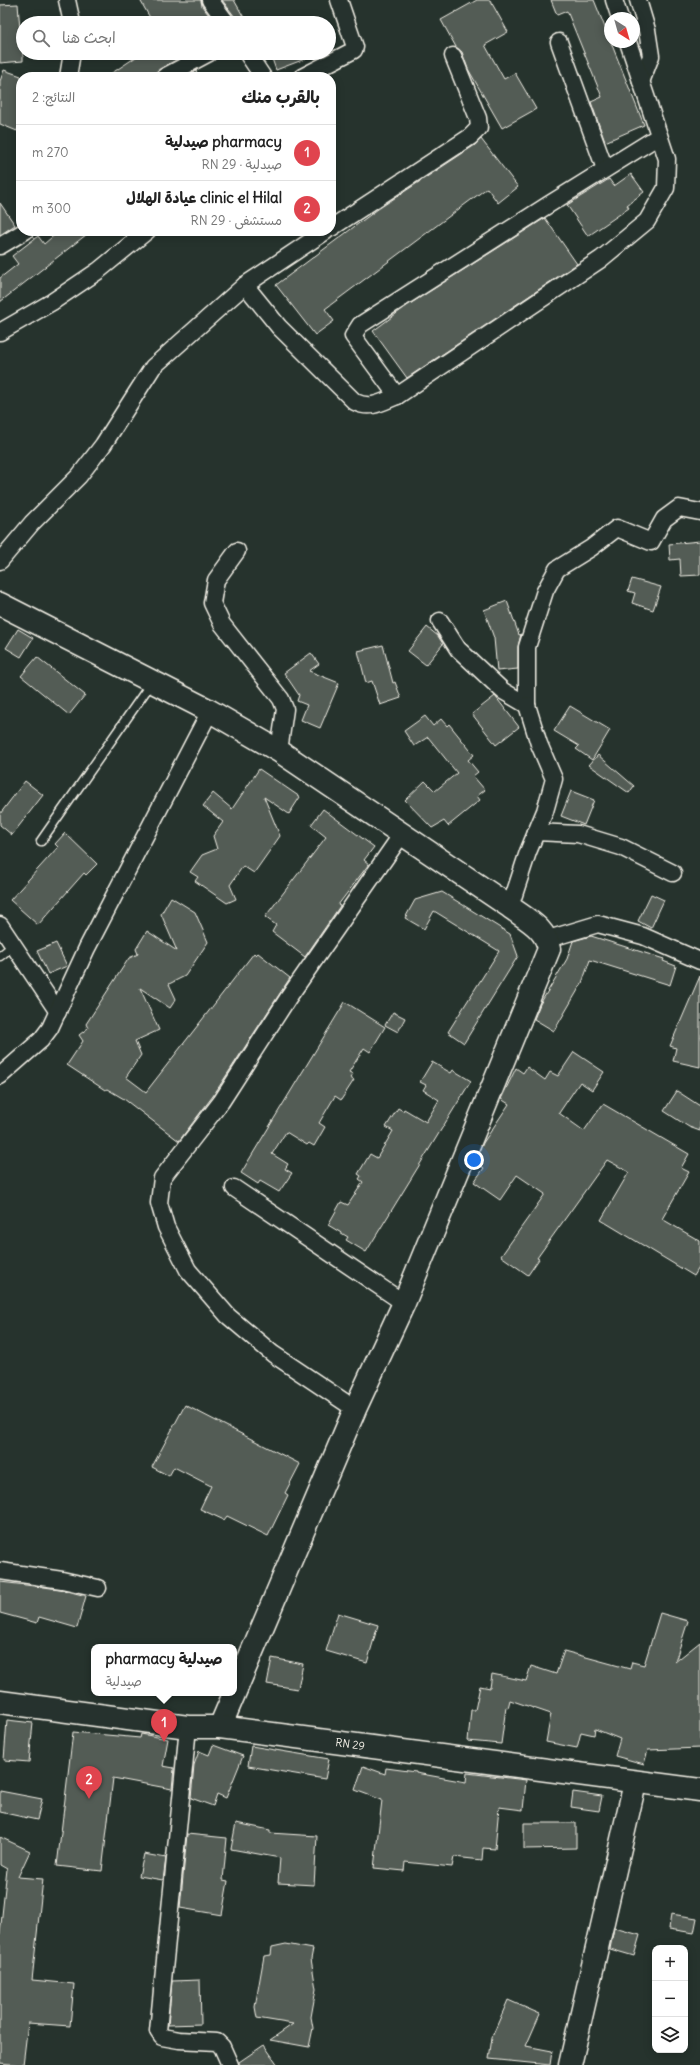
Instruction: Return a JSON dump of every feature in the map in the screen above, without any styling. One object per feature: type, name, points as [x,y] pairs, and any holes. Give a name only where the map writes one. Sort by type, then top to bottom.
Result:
[{"type":"street","points":[[67,0],[70,16]]},
{"type":"street","points":[[210,0],[222,16]]},
{"type":"street","points":[[336,59],[354,50],[355,47],[339,0]]},
{"type":"street","points":[[614,0],[618,12]]},
{"type":"street","points":[[638,0],[647,30],[651,56],[641,82]]},
{"type":"street","points":[[559,42],[605,169]]},
{"type":"street","points":[[245,285],[279,327],[355,402],[364,407],[378,404],[398,396],[601,259],[648,221],[666,188],[667,159],[630,48]]},
{"type":"street","points":[[336,225],[470,137],[479,128],[478,118],[453,56]]},
{"type":"street","points":[[69,72],[71,60]]},
{"type":"street","points":[[173,72],[196,60]]},
{"type":"street","points":[[252,60],[260,72]]},
{"type":"street","points":[[312,72],[335,60]]},
{"type":"street","points":[[398,396],[353,336],[360,325],[659,136]]},
{"type":"street","points":[[0,246],[17,236]]},
{"type":"street","points":[[0,332],[52,302],[98,271],[141,236]]},
{"type":"street","points":[[0,561],[32,523],[79,476],[103,445],[153,367],[245,285],[318,236]]},
{"type":"street","points":[[510,907],[536,832],[545,811],[554,780],[539,744],[527,705],[527,647],[545,591],[557,569],[591,548],[617,528],[651,542],[664,519],[678,508],[700,512]]},
{"type":"street","points":[[237,551],[216,580],[212,603],[222,624],[281,699],[285,709],[279,751]]},
{"type":"street","points":[[0,604],[210,710],[279,751],[510,907],[542,931],[548,939],[549,949],[404,1303],[355,1409],[237,1687]]},
{"type":"street","points":[[440,621],[458,648],[503,691],[527,705]]},
{"type":"street","points":[[0,1076],[41,1040],[50,1028],[87,948],[210,710]]},
{"type":"street","points":[[536,832],[578,834],[621,847],[673,873]]},
{"type":"street","points":[[355,1409],[273,1354],[228,1316],[188,1270],[166,1227],[159,1204],[162,1178],[221,1102],[288,998],[402,834]]},
{"type":"street","points":[[548,939],[598,924],[643,936],[700,961]]},
{"type":"street","points":[[0,925],[58,1012]]},
{"type":"street","points":[[234,1188],[404,1303]]},
{"type":"street","points":[[0,1570],[62,1580],[98,1588]]},
{"type":"street","points":[[220,1727],[233,1696]]},
{"type":"street","name":"RN 29","points":[[0,1702],[188,1728],[220,1727],[636,1783],[700,1790]]},
{"type":"street","points":[[188,1728],[158,2031],[162,2037],[178,2040],[217,2042],[222,2047],[230,2065]]},
{"type":"street","points":[[570,2065],[636,1783]]},
{"type":"lane","points":[[41,841],[152,681]]},
{"type":"lane","points":[[0,956],[14,945]]},
{"type":"building","points":[[140,0],[201,0],[202,6],[210,16],[149,16]]},
{"type":"building","points":[[222,0],[234,0],[243,16],[234,16]]},
{"type":"building","points":[[477,0],[490,0],[508,32],[485,45],[504,79],[515,73],[536,109],[502,128],[468,69],[462,52],[456,47],[441,20]]},
{"type":"building","points":[[551,0],[594,0],[604,25],[604,48],[613,48],[644,125],[605,142],[591,102],[602,97],[567,11],[557,15]]},
{"type":"building","points":[[18,4],[19,16],[16,16],[16,60],[23,61],[0,63],[0,5]]},
{"type":"building","points":[[132,60],[176,60],[160,69],[158,72],[114,72]]},
{"type":"building","points":[[272,60],[302,60],[276,70]]},
{"type":"building","points":[[4,70],[16,74],[16,131],[0,124],[0,81]]},
{"type":"building","points":[[481,139],[518,187],[498,203],[487,188],[325,309],[334,321],[315,335],[276,285],[378,209],[475,145]]},
{"type":"building","points":[[631,174],[644,192],[627,205],[629,208],[588,236],[567,205],[609,179],[614,186]]},
{"type":"building","points":[[0,203],[15,225],[0,235]]},
{"type":"building","points":[[545,218],[577,264],[407,378],[373,331],[408,305]]},
{"type":"building","points":[[38,236],[44,244],[53,236],[85,236],[0,302],[0,278],[18,264],[12,256]]},
{"type":"building","points":[[700,541],[700,575],[681,576],[680,559],[670,560],[669,544]]},
{"type":"building","points":[[632,579],[661,587],[653,610],[632,603],[635,593],[628,591]]},
{"type":"building","points":[[507,601],[519,635],[521,634],[518,647],[518,669],[497,671],[494,638],[484,610]]},
{"type":"building","points":[[427,627],[438,636],[443,644],[426,665],[408,651]]},
{"type":"building","points":[[18,629],[33,638],[21,657],[6,648]]},
{"type":"building","points":[[383,645],[393,683],[395,682],[401,698],[380,705],[372,681],[366,683],[358,651]]},
{"type":"building","points":[[311,653],[319,664],[309,671],[339,683],[320,728],[301,720],[307,705],[297,701],[299,695],[284,673]]},
{"type":"building","points":[[37,657],[85,695],[69,715],[21,676]]},
{"type":"building","points":[[495,696],[519,727],[496,745],[472,714]]},
{"type":"building","points":[[570,706],[610,730],[592,760],[576,749],[579,746],[554,731]]},
{"type":"building","points":[[425,716],[433,726],[441,719],[447,726],[449,724],[474,755],[468,760],[478,772],[473,776],[485,790],[477,796],[480,800],[448,826],[444,821],[432,828],[405,800],[425,781],[435,791],[457,773],[428,737],[414,746],[404,731]]},
{"type":"building","points":[[598,755],[634,786],[629,793],[589,765]]},
{"type":"building","points":[[259,769],[300,797],[289,814],[264,797],[280,836],[254,873],[243,866],[230,885],[236,899],[227,903],[195,881],[198,877],[190,872],[202,855],[217,849],[213,836],[223,822],[203,806],[213,793],[232,809]]},
{"type":"building","points":[[25,781],[43,795],[12,835],[0,825],[0,814]]},
{"type":"building","points":[[571,791],[594,800],[584,825],[561,816]]},
{"type":"building","points":[[323,809],[374,847],[364,860],[369,864],[338,905],[340,906],[305,957],[272,932],[276,925],[265,917],[326,837],[311,825]]},
{"type":"building","points":[[65,833],[97,864],[86,875],[84,873],[38,925],[10,900],[58,847],[55,844]]},
{"type":"building","points":[[442,892],[510,934],[518,956],[464,1043],[448,1032],[499,951],[434,911],[424,929],[405,918],[415,900]]},
{"type":"building","points":[[651,894],[664,900],[651,928],[638,921]]},
{"type":"building","points":[[171,897],[195,912],[208,942],[185,976],[169,984],[176,999],[170,1008],[140,988],[159,1030],[135,1041],[141,1055],[126,1077],[146,1092],[254,953],[256,955],[258,953],[290,978],[213,1096],[179,1141],[124,1099],[107,1089],[105,1090],[67,1065],[83,1041],[79,1035],[88,1028],[86,1024],[129,958],[138,954],[136,949],[147,931],[177,951],[161,914]]},
{"type":"building","points":[[591,936],[664,959],[663,961],[676,966],[670,985],[590,960],[582,983],[554,1031],[534,1019],[540,1004],[567,959],[573,941]]},
{"type":"building","points":[[56,943],[67,966],[48,974],[37,951]]},
{"type":"building","points":[[700,976],[700,1067],[673,1061],[676,1048],[670,1046]]},
{"type":"building","points":[[345,1002],[385,1027],[370,1052],[364,1048],[349,1072],[353,1074],[350,1078],[354,1080],[341,1100],[335,1096],[319,1123],[325,1127],[314,1146],[309,1143],[307,1145],[286,1132],[272,1154],[288,1164],[285,1169],[292,1173],[279,1192],[260,1181],[258,1184],[241,1173]]},
{"type":"building","points":[[393,1012],[405,1018],[398,1032],[385,1025]]},
{"type":"building","points":[[574,1052],[604,1072],[592,1090],[580,1082],[559,1113],[584,1131],[603,1104],[689,1154],[681,1168],[689,1172],[662,1219],[700,1241],[700,1266],[694,1276],[601,1220],[629,1172],[607,1160],[537,1258],[539,1259],[528,1275],[501,1256],[545,1194],[517,1175],[500,1200],[474,1182],[484,1168],[475,1162],[483,1143],[509,1104],[501,1099],[516,1068],[523,1073],[527,1067],[545,1080],[550,1072],[558,1076]]},
{"type":"building","points":[[432,1062],[451,1073],[453,1070],[471,1081],[366,1252],[346,1240],[348,1237],[328,1225],[341,1202],[348,1205],[363,1182],[359,1179],[361,1176],[358,1174],[370,1154],[377,1158],[393,1131],[386,1127],[398,1108],[403,1111],[404,1109],[426,1122],[439,1100],[423,1090],[426,1085],[420,1082]]},
{"type":"building","points":[[677,1091],[700,1106],[700,1131],[689,1127],[664,1111]]},
{"type":"building","points":[[185,1405],[300,1464],[285,1493],[288,1495],[268,1536],[227,1516],[224,1520],[200,1509],[211,1486],[174,1467],[169,1476],[152,1467]]},
{"type":"building","points":[[0,1582],[60,1589],[86,1596],[77,1628],[39,1617],[37,1623],[0,1613]]},
{"type":"building","points":[[338,1613],[378,1625],[367,1663],[326,1651]]},
{"type":"building","points":[[660,1613],[688,1621],[675,1662],[700,1642],[700,1748],[648,1750],[644,1764],[615,1756],[620,1739],[595,1729],[594,1735],[581,1732],[577,1748],[546,1742],[551,1714],[510,1700],[508,1708],[506,1707],[501,1744],[468,1741],[471,1710],[475,1710],[480,1686],[490,1688],[492,1674],[526,1681],[531,1666],[556,1674],[564,1651],[630,1669],[632,1662],[644,1665]]},
{"type":"building","points":[[272,1658],[303,1664],[298,1689],[267,1684]]},
{"type":"building","points":[[7,1720],[33,1723],[29,1762],[4,1760]]},
{"type":"building","points":[[73,1732],[140,1738],[141,1734],[168,1739],[163,1766],[174,1768],[172,1789],[113,1778],[102,1871],[57,1866]]},
{"type":"building","points":[[213,1745],[243,1756],[226,1798],[217,1794],[213,1806],[191,1798],[194,1765],[199,1751],[209,1755]]},
{"type":"building","points":[[251,1746],[329,1759],[325,1779],[248,1766]]},
{"type":"building","points":[[363,1766],[385,1774],[386,1768],[416,1772],[466,1782],[467,1773],[526,1780],[523,1810],[499,1807],[495,1849],[483,1848],[482,1860],[454,1857],[452,1867],[405,1862],[404,1871],[374,1868],[382,1800],[355,1790]]},
{"type":"building","points":[[0,1791],[42,1799],[37,1820],[0,1812]]},
{"type":"building","points":[[573,1792],[602,1796],[599,1811],[571,1807]]},
{"type":"building","points":[[236,1823],[270,1830],[270,1833],[317,1836],[314,1885],[278,1883],[280,1858],[231,1849]]},
{"type":"building","points":[[524,1823],[576,1823],[576,1848],[524,1849]]},
{"type":"building","points":[[187,1834],[227,1838],[223,1880],[228,1881],[222,1915],[180,1908]]},
{"type":"building","points":[[0,1837],[30,1851],[18,1877],[43,1879],[32,1980],[74,1984],[70,2026],[28,2023],[23,2065],[0,2063],[0,1934],[7,1869],[0,1865]]},
{"type":"building","points":[[144,1854],[166,1858],[163,1880],[139,1876]]},
{"type":"building","points":[[671,1914],[697,1918],[694,1933],[669,1929]]},
{"type":"building","points":[[614,1928],[640,1935],[634,1956],[610,1949]]},
{"type":"building","points":[[286,1944],[313,1949],[311,1959],[316,1989],[311,2017],[313,2028],[309,2047],[270,2040],[293,2024],[257,2018],[255,2007],[264,1956],[271,1955],[272,1947]]},
{"type":"building","points":[[200,1980],[201,2024],[168,2025],[172,1981]]},
{"type":"building","points":[[508,2000],[540,2014],[526,2046],[552,2051],[550,2065],[489,2059],[492,2037]]},
{"type":"building","points":[[264,2045],[278,2065],[239,2065],[239,2062]]},
{"type":"place","name":"pharmacy صيدلية","points":[[164,1742]]},
{"type":"place","name":"clinic el Hilal عيادة الهلال","points":[[89,1799]]}]
